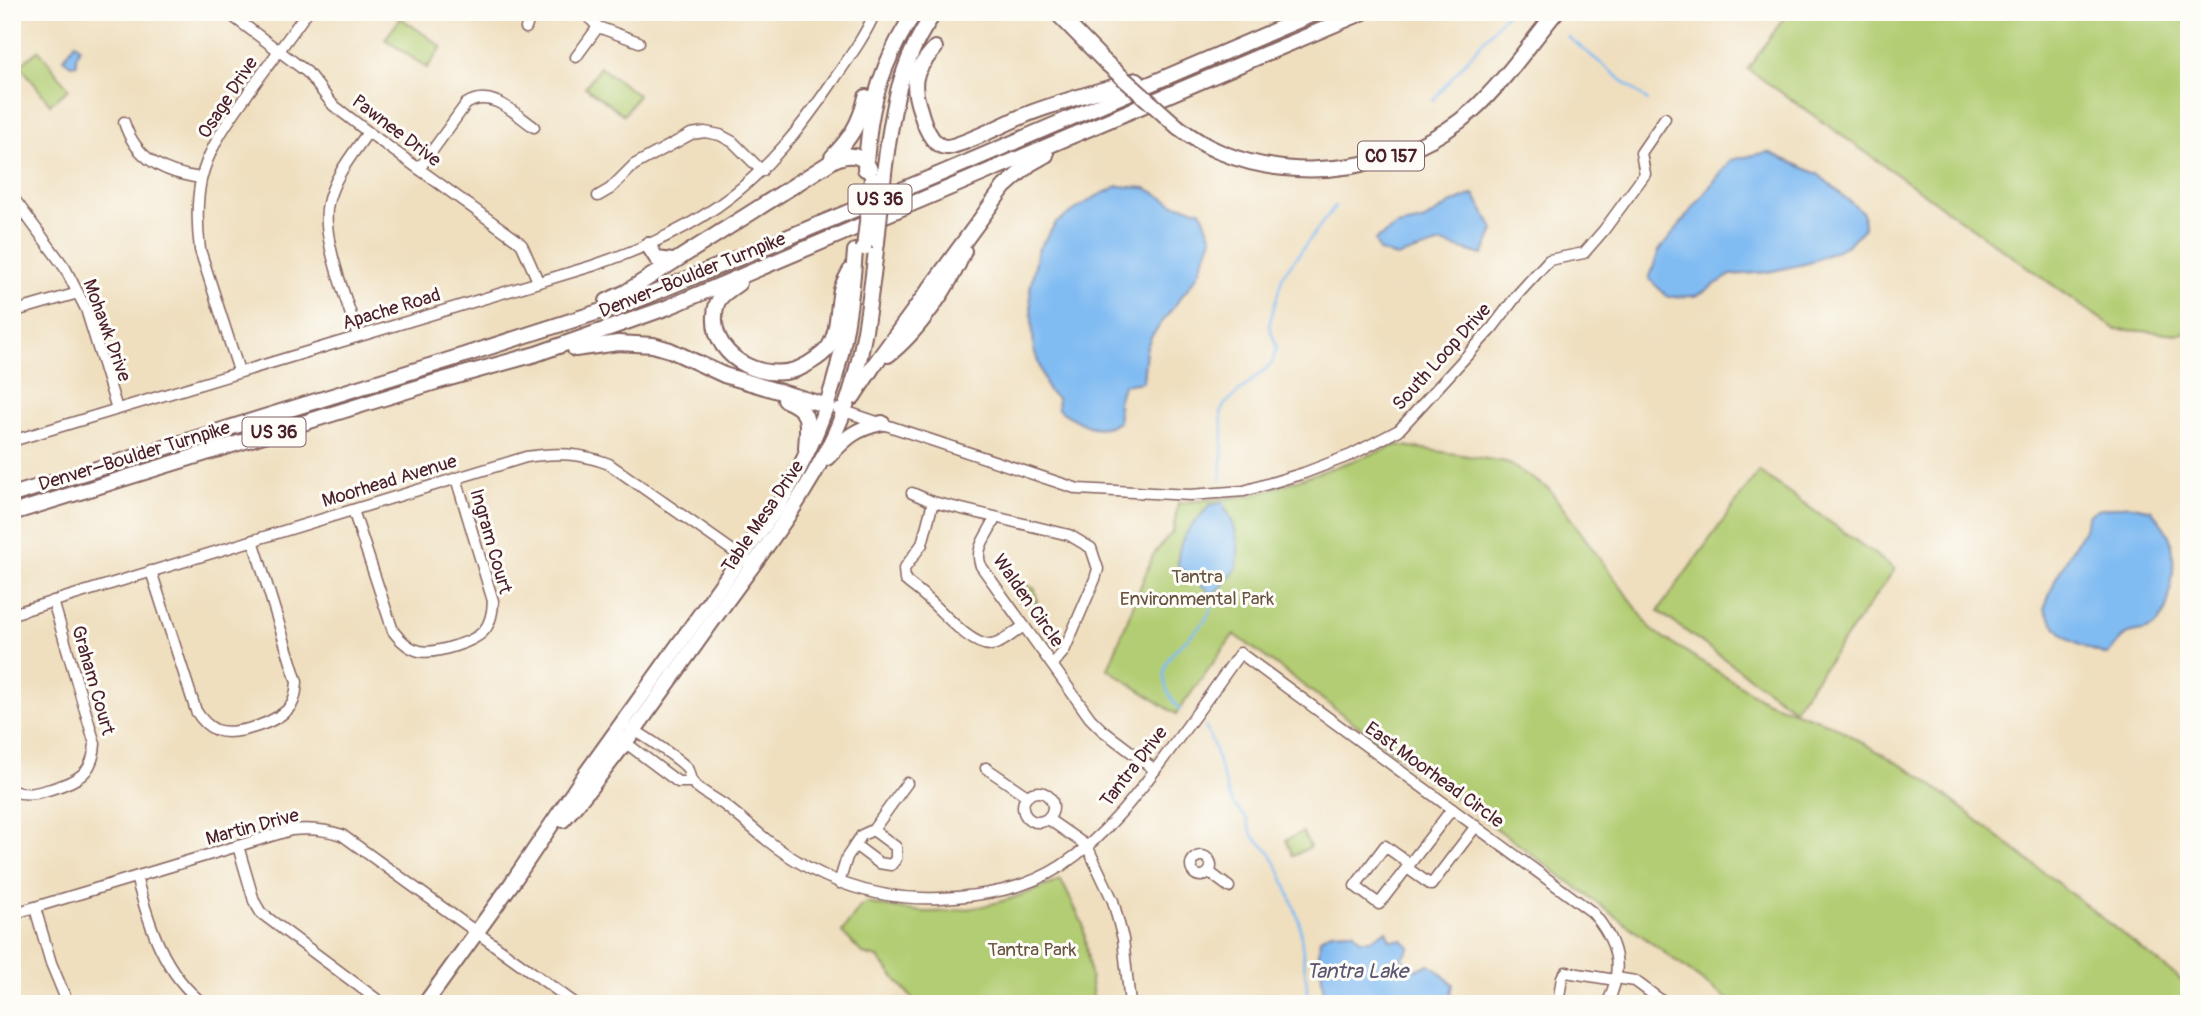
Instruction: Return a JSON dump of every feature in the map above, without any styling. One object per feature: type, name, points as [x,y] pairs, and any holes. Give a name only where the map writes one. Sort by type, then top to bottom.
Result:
[{"type":"highway","name":"Table Mesa Drive","points":[[425,1004],[620,727],[748,561],[799,500],[819,466],[844,411],[863,344],[870,298],[863,251],[873,178],[866,162],[872,110],[894,48],[915,12]]},
{"type":"highway","name":"Table Mesa Drive","points":[[525,864],[591,788],[635,730],[748,561],[805,459],[828,406],[844,347],[863,251],[873,178],[894,103],[915,43],[935,12]]},
{"type":"highway","name":"CO 157","points":[[1056,12],[1104,61],[1178,127],[1203,144],[1265,166],[1322,169],[1384,159],[1423,144],[1471,111],[1489,94],[1556,12]]},
{"type":"highway","name":"Denver–Boulder Turnpike","points":[[12,495],[642,298],[1318,12]]},
{"type":"highway","name":"Denver–Boulder Turnpike","points":[[12,513],[439,380],[536,354],[666,307],[1364,12]]},
{"type":"highway","points":[[823,166],[853,134],[873,74],[894,48]]},
{"type":"highway","points":[[906,63],[935,48],[924,60],[915,77],[915,95],[933,140],[947,148],[1056,104],[1207,60]]},
{"type":"highway","points":[[844,411],[874,365],[901,345],[956,271],[975,227],[1004,187],[1030,164],[1105,121]]},
{"type":"highway","points":[[550,328],[567,317],[626,292],[823,166],[844,155],[858,156],[866,162]]},
{"type":"highway","points":[[648,245],[657,259],[672,261]]},
{"type":"highway","points":[[759,269],[722,296],[715,312],[715,327],[722,345],[738,360],[758,370],[780,374],[802,368],[828,348],[835,329],[843,286],[863,251]]},
{"type":"highway","points":[[536,354],[563,352],[598,344],[653,345],[724,374],[828,406]]},
{"type":"highway","points":[[757,385],[804,412],[807,419],[805,459]]},
{"type":"highway","points":[[819,466],[852,433],[882,423]]},
{"type":"street","name":"Pawnee Drive","points":[[227,12],[307,72],[333,104],[368,132],[523,245],[538,281]]},
{"type":"street","name":"Osage Drive","points":[[239,371],[200,250],[197,204],[201,178],[214,145],[232,115],[307,12]]},
{"type":"street","points":[[526,28],[531,12]]},
{"type":"street","points":[[584,12],[598,27],[639,42]]},
{"type":"street","name":"Apache Road","points":[[12,441],[602,262],[648,245],[706,215],[739,192],[762,171],[788,144],[815,108],[868,29],[875,12]]},
{"type":"street","points":[[576,57],[598,27]]},
{"type":"street","points":[[419,169],[466,104],[475,99],[484,97],[494,100],[534,127]]},
{"type":"street","name":"South Loop Drive","points":[[828,406],[1078,489],[1190,495],[1244,491],[1304,473],[1340,459],[1399,429],[1493,327],[1549,260],[1584,253],[1645,174],[1641,153],[1665,118]]},
{"type":"street","points":[[124,122],[128,135],[150,162],[180,175],[201,178]]},
{"type":"street","points":[[358,337],[329,240],[327,214],[340,173],[368,132]]},
{"type":"street","points":[[598,196],[610,189],[619,177],[634,165],[691,134],[705,132],[720,135],[733,142],[762,171]]},
{"type":"street","name":"Mohawk Drive","points":[[12,196],[50,244],[86,309],[117,409]]},
{"type":"street","points":[[12,312],[78,293]]},
{"type":"street","name":"Moorhead Avenue","points":[[12,614],[526,457],[553,453],[571,453],[593,458],[624,473],[748,561]]},
{"type":"street","name":"Ingram Court","points":[[354,510],[393,631],[400,641],[412,649],[432,653],[475,640],[485,630],[493,612],[494,601],[456,478]]},
{"type":"street","name":"Walden Circle","points":[[912,493],[933,502],[1069,535],[1091,548],[1098,569],[1095,579],[1064,651],[1053,664]]},
{"type":"street","points":[[933,502],[922,544],[904,569],[905,580],[950,621],[979,642],[989,645],[999,643],[1024,626]]},
{"type":"street","name":"Walden Circle","points":[[995,517],[979,551],[979,560],[1084,711],[1102,730],[1155,771]]},
{"type":"street","points":[[151,571],[196,711],[204,722],[215,729],[231,733],[274,721],[292,705],[297,682],[253,540]]},
{"type":"street","name":"Graham Court","points":[[12,791],[33,794],[74,782],[84,774],[95,750],[53,601]]},
{"type":"street","name":"Tantra Drive","points":[[626,743],[678,782],[691,782],[790,857],[839,883],[863,891],[921,899],[971,896],[996,892],[1038,878],[1087,846],[1129,805],[1240,653]]},
{"type":"street","name":"East Moorhead Circle","points":[[1240,653],[1592,912],[1606,928],[1613,942],[1617,957],[1616,979]]},
{"type":"street","points":[[620,727],[626,743]]},
{"type":"street","name":"Tantra Drive","points":[[620,727],[635,730],[687,768],[691,782]]},
{"type":"street","points":[[986,768],[1027,796]]},
{"type":"street","points":[[839,883],[847,857],[855,845],[862,835],[873,830],[907,783]]},
{"type":"street","points":[[1040,792],[1049,797],[1054,810],[1048,819],[1037,823],[1026,817],[1023,805],[1027,796],[1040,792]]},
{"type":"street","points":[[1452,809],[1408,866],[1379,904],[1355,886],[1385,846],[1408,866],[1431,885],[1476,826]]},
{"type":"street","points":[[1048,819],[1087,846],[1113,901],[1120,923],[1130,1004]]},
{"type":"street","name":"Martin Drive","points":[[12,914],[291,830],[329,830],[342,835],[576,1004]]},
{"type":"street","points":[[855,845],[879,863],[892,864],[897,858],[897,848],[873,830]]},
{"type":"street","points":[[238,846],[254,901],[261,913],[383,1004]]},
{"type":"street","points":[[1209,872],[1229,887]]},
{"type":"street","points":[[136,877],[157,943],[172,969],[190,992],[204,1004]]},
{"type":"street","points":[[35,908],[51,963],[68,1004]]},
{"type":"street","points":[[1558,1004],[1562,977],[1566,972],[1635,981],[1666,1004]]},
{"type":"street","points":[[1607,1004],[1616,979]]},
{"type":"green space","points":[[1788,12],[2189,12],[2189,331],[2180,334],[2115,329],[1748,69]]},
{"type":"green space","points":[[401,18],[442,47],[427,68],[385,39]]},
{"type":"green space","points":[[39,50],[69,89],[50,104],[20,65]]},
{"type":"green space","points":[[600,67],[638,95],[624,115],[585,87]]},
{"type":"green space","name":"Tantra Environmental Park","points":[[1398,445],[1506,462],[1549,489],[1653,631],[1765,701],[1830,724],[1922,777],[2189,986],[2189,1004],[1734,1004],[1234,634],[1176,714],[1108,669],[1153,555],[1173,531],[1178,503],[1254,495]]},
{"type":"green space","points":[[1759,471],[1895,569],[1794,709],[1658,611]]},
{"type":"green space","points":[[1026,585],[1035,589],[1037,602],[1031,606],[1020,601],[1015,593]]},
{"type":"green space","points":[[1303,832],[1310,847],[1293,856],[1286,840]]},
{"type":"green space","name":"Tantra Park","points":[[1061,880],[1083,924],[1094,1004],[917,1004],[878,958],[863,954],[842,932],[860,907],[867,903],[923,912],[965,909],[1014,898]]},
{"type":"water","points":[[75,43],[80,47],[76,57],[77,64],[71,65],[63,59]]},
{"type":"water","points":[[1768,152],[1818,174],[1863,213],[1864,228],[1848,245],[1809,263],[1768,272],[1731,275],[1696,296],[1668,297],[1649,279],[1659,251],[1731,160]]},
{"type":"water","points":[[1118,186],[1146,188],[1174,204],[1201,210],[1212,238],[1197,276],[1151,337],[1146,350],[1143,382],[1123,385],[1118,402],[1119,422],[1095,427],[1080,423],[1058,409],[1057,398],[1048,391],[1034,350],[1030,290],[1038,250],[1056,223],[1093,198]]},
{"type":"water","points":[[1474,194],[1494,230],[1483,255],[1441,243],[1397,257],[1379,251],[1375,240],[1397,226],[1423,221],[1450,204]]},
{"type":"water","points":[[1221,503],[1233,524],[1238,557],[1232,575],[1220,589],[1211,593],[1178,566],[1178,556],[1183,540],[1192,526],[1210,505]]},
{"type":"water","points":[[2128,505],[2152,510],[2168,534],[2173,557],[2172,582],[2166,607],[2157,624],[2126,635],[2108,655],[2086,648],[2063,635],[2044,609],[2056,578],[2084,529],[2088,515],[2097,510]]},
{"type":"water","name":"Tantra Lake","points":[[1353,931],[1360,940],[1369,940],[1386,931],[1390,940],[1402,940],[1410,947],[1402,959],[1416,970],[1429,964],[1453,984],[1449,1004],[1325,1004],[1320,938],[1331,932]]},
{"type":"waterway","points":[[1433,100],[1508,12]]},
{"type":"waterway","points":[[1567,36],[1648,101]]},
{"type":"waterway","points":[[1221,480],[1221,413],[1224,405],[1272,363],[1277,348],[1269,325],[1283,275],[1335,206]]},
{"type":"waterway","points":[[1223,506],[1225,501]]},
{"type":"waterway","points":[[1180,710],[1167,689],[1164,672],[1169,658],[1203,623],[1211,609],[1213,592]]},
{"type":"waterway","points":[[1205,726],[1229,796],[1247,819],[1252,835],[1270,852],[1299,920],[1309,1004]]}]
